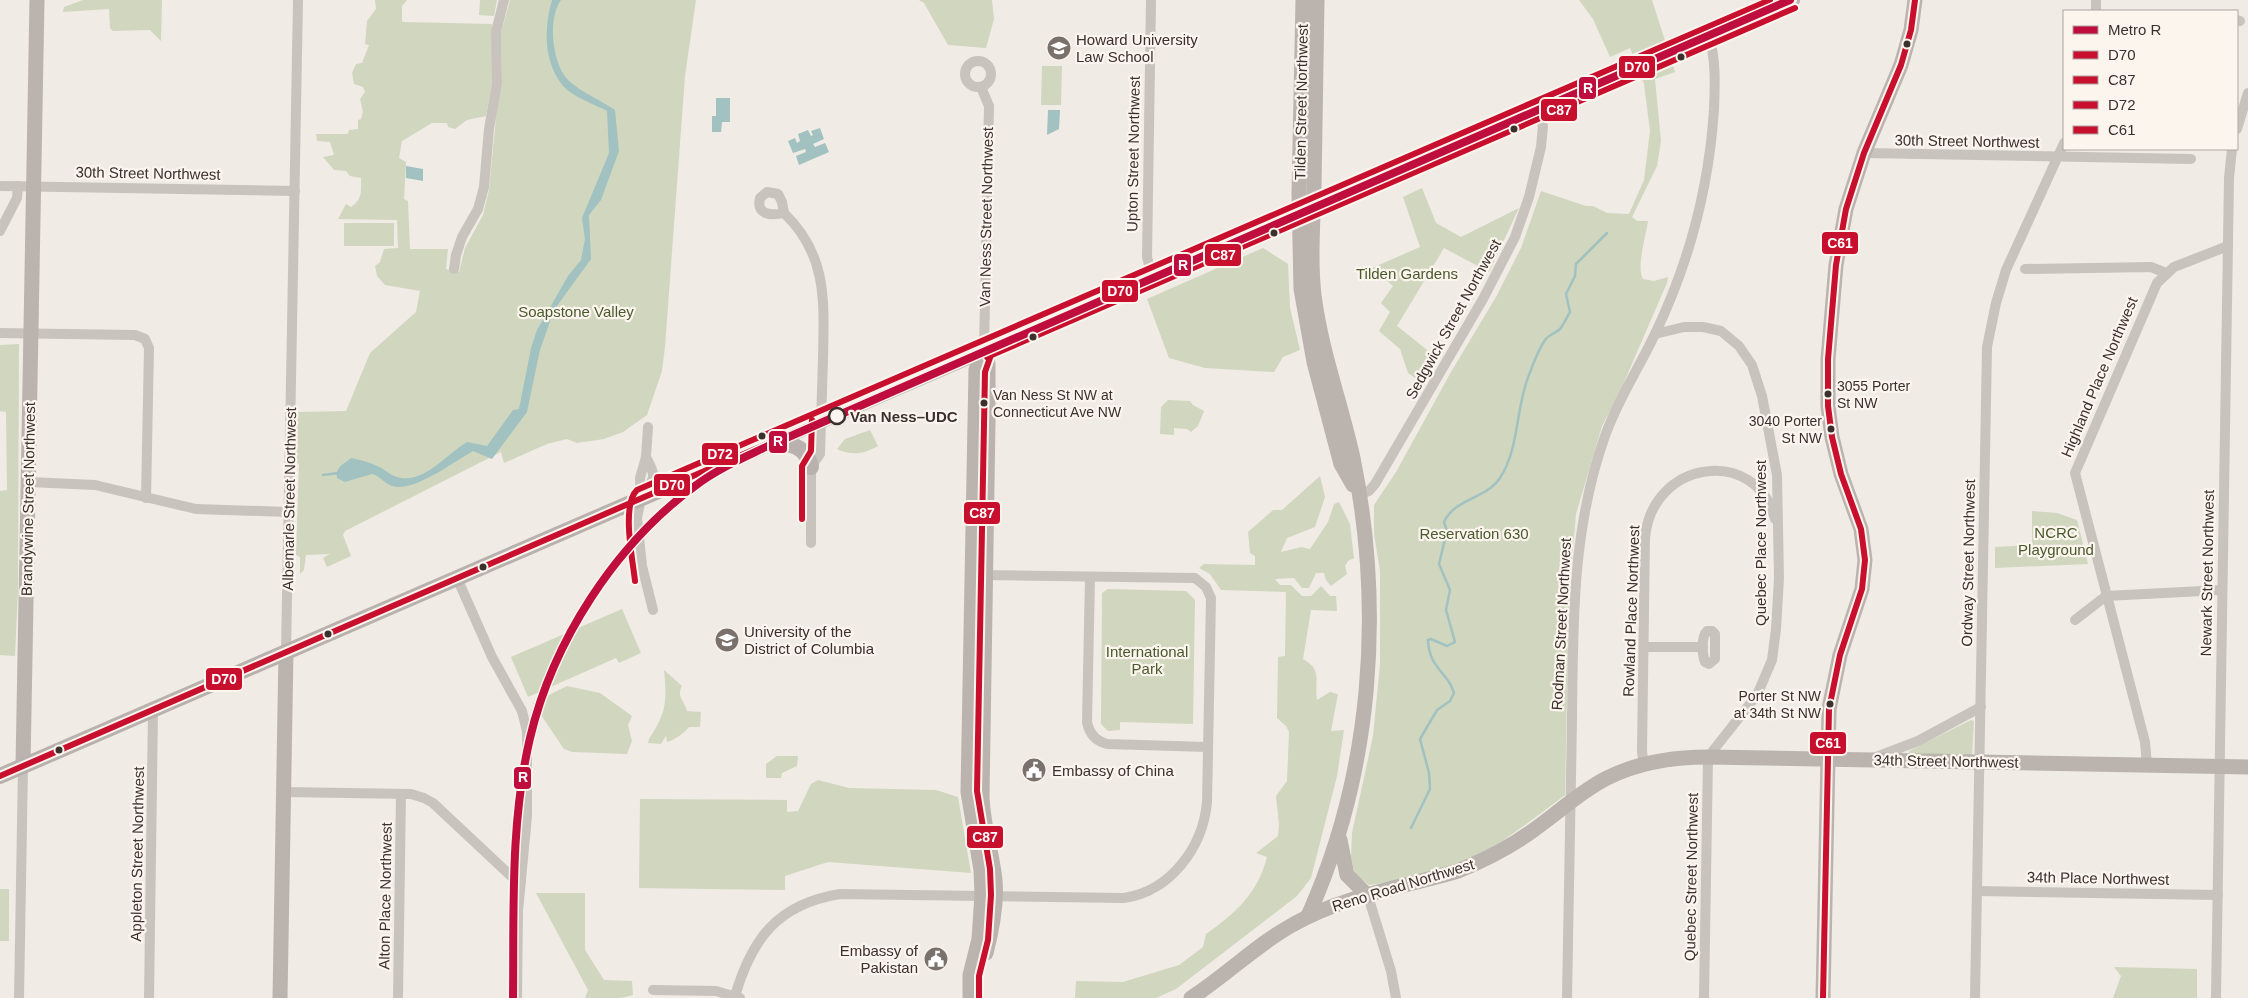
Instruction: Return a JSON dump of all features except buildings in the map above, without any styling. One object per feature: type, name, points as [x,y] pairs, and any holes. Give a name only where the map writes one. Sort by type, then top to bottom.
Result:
[{"type":"main road","points":[[0,776],[1792,0]]},
{"type":"main road","points":[[768,443],[797,446],[807,455],[811,467]]},
{"type":"street","name":"Brandywine Street Northwest","points":[[19,998],[37,0]]},
{"type":"street","name":"Albemarle Street Northwest","points":[[280,998],[298,0]]},
{"type":"street","points":[[454,269],[459,246],[478,209],[484,187],[489,129],[497,83],[496,32],[504,0]]},
{"type":"street","name":"Upton Street Northwest","points":[[1151,0],[1147,257],[1152,277]]},
{"type":"street","name":"Tilden Street Northwest","points":[[1303,0],[1306,210],[1316,342],[1348,440],[1368,570],[1368,667],[1357,756],[1339,836],[1328,870],[1308,916]]},
{"type":"street","name":"Tilden Street Northwest","points":[[1306,210],[1317,0]]},
{"type":"street","points":[[1823,998],[1829,709],[1842,645],[1862,589],[1866,560],[1861,529],[1835,451],[1829,422],[1827,388],[1840,243],[1849,198],[1864,153],[1901,65],[1911,30],[1915,0]]},
{"type":"street","name":"Rodman Street Northwest","points":[[1567,998],[1574,601],[1580,529],[1591,482],[1605,436],[1622,396],[1655,334],[1684,262],[1705,184],[1714,98],[1715,57],[1709,36]]},
{"type":"street","name":"Van Ness Street Northwest","points":[[970,998],[970,975],[988,896],[995,882],[985,827],[982,797],[976,370],[984,349],[989,106],[981,87]]},
{"type":"street","points":[[2238,126],[2248,93]]},
{"type":"street","name":"Sedgwick Street Northwest","points":[[1358,496],[1369,491],[1375,484],[1506,256],[1525,210],[1540,152],[1543,126],[1537,110]]},
{"type":"street","name":"Ordway Street Northwest","points":[[1975,998],[1985,372],[1989,335],[1998,294],[2009,262],[2063,146]]},
{"type":"street","name":"Newark Street Northwest","points":[[2216,998],[2229,178],[2232,150]]},
{"type":"street","name":"30th Street Northwest","points":[[1864,153],[2191,160]]},
{"type":"street","name":"30th Street Northwest","points":[[0,186],[295,191]]},
{"type":"street","points":[[0,231],[17,198],[18,186]]},
{"type":"street","points":[[784,213],[805,236],[820,275],[824,301],[822,420],[820,454],[811,467],[811,543]]},
{"type":"street","name":"Highland Place Northwest","points":[[2147,765],[2145,742],[2074,473],[2154,288],[2166,273],[2174,267],[2228,246]]},
{"type":"street","points":[[2025,269],[2148,266],[2158,268],[2166,273]]},
{"type":"street","name":"Quebec Place Northwest","points":[[1655,334],[1689,327],[1712,328],[1729,336],[1747,356],[1762,396],[1774,451],[1778,496],[1776,527],[1779,570],[1776,629],[1770,667],[1757,695],[1708,758]]},
{"type":"street","points":[[0,333],[131,335],[143,337],[148,346],[146,498]]},
{"type":"street","points":[[648,427],[646,457],[641,471],[641,498],[637,518],[642,566],[653,610]]},
{"type":"street","name":"Rowland Place Northwest","points":[[1644,764],[1642,752],[1647,524],[1658,499],[1669,486],[1685,476],[1704,471],[1720,471],[1739,476],[1751,484],[1764,497],[1772,512],[1776,527]]},
{"type":"street","points":[[29,482],[84,484],[196,510],[289,512]]},
{"type":"street","points":[[653,990],[716,991],[738,997],[746,962],[764,933],[785,914],[813,900],[840,894],[1124,898],[1143,893],[1161,883],[1187,858],[1203,828],[1207,802],[1211,598],[1208,590],[1195,578],[979,575]]},
{"type":"street","points":[[1090,577],[1087,722],[1091,733],[1100,742],[1107,744],[1208,747]]},
{"type":"street","points":[[457,578],[492,658],[524,718],[528,740],[527,816],[521,881],[517,998]]},
{"type":"street","points":[[2076,620],[2106,596],[2222,590]]},
{"type":"street","points":[[1644,646],[1703,647]]},
{"type":"street","points":[[1872,760],[1934,733],[1981,707]]},
{"type":"street","name":"Appleton Street Northwest","points":[[150,998],[153,710]]},
{"type":"street","name":"34th Street Northwest","points":[[1644,764],[1673,758],[1708,758],[2248,767]]},
{"type":"street","name":"Quebec Street Northwest","points":[[1704,998],[1708,758]]},
{"type":"street","name":"Reno Road Northwest","points":[[1191,998],[1269,939],[1308,916],[1368,896],[1450,873],[1478,862],[1517,842],[1570,802],[1607,778],[1644,764]]},
{"type":"street","points":[[284,792],[418,796],[433,804],[504,870],[521,881]]},
{"type":"street","name":"Alton Place Northwest","points":[[398,998],[401,794]]},
{"type":"street","points":[[1339,836],[1347,875],[1368,896],[1391,971],[1396,998]]},
{"type":"street","name":"34th Place Northwest","points":[[1977,891],[2218,895]]},
{"type":"street","name":"Van Ness Street Northwest","points":[[975,998],[988,943],[988,896]]},
{"type":"green space","points":[[83,0],[162,0],[161,41],[150,30],[113,31],[110,28],[109,9],[63,12],[64,7]]},
{"type":"green space","name":"Soapstone Valley","points":[[375,0],[407,0],[402,6],[402,21],[404,22],[492,24],[493,78],[486,116],[467,120],[455,129],[448,127],[447,123],[432,123],[402,141],[399,158],[406,162],[404,199],[408,201],[410,249],[448,249],[446,269],[459,272],[465,248],[483,215],[489,190],[497,108],[502,82],[501,33],[510,0],[696,0],[685,76],[662,371],[647,415],[623,432],[604,439],[577,443],[567,439],[547,444],[504,463],[501,452],[345,531],[343,535],[351,556],[327,567],[323,558],[330,554],[306,555],[304,570],[300,574],[300,557],[296,555],[299,464],[295,461],[296,412],[346,411],[370,353],[416,312],[420,291],[385,285],[377,276],[375,266],[380,262],[384,249],[398,248],[397,220],[338,219],[346,204],[351,207],[358,201],[361,194],[361,178],[350,176],[346,171],[334,170],[323,157],[334,155],[330,142],[317,141],[316,134],[348,134],[349,130],[358,129],[358,120],[361,119],[363,112],[360,99],[365,92],[363,87],[354,84],[352,73],[356,64],[362,63],[369,45],[365,44],[367,21],[376,9]]},
{"type":"green space","points":[[480,0],[497,0],[494,16],[479,15]]},
{"type":"green space","points":[[919,0],[992,0],[994,19],[986,48],[948,45],[924,3]]},
{"type":"green space","name":"Reservation 630","points":[[1579,0],[1652,0],[1675,72],[1655,79],[1661,141],[1657,166],[1632,217],[1637,221],[1648,221],[1641,260],[1643,279],[1654,281],[1668,277],[1667,283],[1618,396],[1602,426],[1576,514],[1569,595],[1565,795],[1504,840],[1472,859],[1428,874],[1369,885],[1355,874],[1351,858],[1352,833],[1373,736],[1380,664],[1380,571],[1374,534],[1374,505],[1396,472],[1451,372],[1496,297],[1521,248],[1541,191],[1586,206],[1593,206],[1607,213],[1629,214],[1644,180],[1650,131],[1644,84],[1630,48],[1610,57],[1593,19]]},
{"type":"green space","points":[[1042,66],[1062,66],[1061,105],[1041,105]]},
{"type":"green space","name":"Tilden Gardens","points":[[1422,188],[1436,223],[1461,237],[1519,208],[1489,272],[1444,248],[1397,326],[1436,357],[1422,383],[1408,373],[1400,349],[1379,331],[1390,312],[1381,303],[1393,286],[1372,268],[1420,247],[1403,197]]},
{"type":"green space","points":[[344,223],[394,223],[394,246],[344,246]]},
{"type":"green space","points":[[1263,248],[1288,264],[1290,308],[1300,350],[1283,357],[1274,372],[1205,368],[1169,358],[1147,299]]},
{"type":"green space","points":[[19,344],[18,590],[15,656],[0,655],[0,491],[7,490],[6,412],[0,411],[0,345]]},
{"type":"green space","points":[[1168,400],[1190,401],[1193,405],[1204,411],[1198,426],[1191,432],[1187,429],[1174,428],[1174,435],[1160,434],[1161,407]]},
{"type":"green space","points":[[870,430],[878,446],[858,453],[848,453],[837,449],[845,439]]},
{"type":"green space","points":[[1320,476],[1325,497],[1315,527],[1287,538],[1281,552],[1301,547],[1310,549],[1328,522],[1334,504],[1339,502],[1350,524],[1354,558],[1348,561],[1345,566],[1347,574],[1331,586],[1326,580],[1324,573],[1316,573],[1309,588],[1302,588],[1294,578],[1275,579],[1280,585],[1291,585],[1302,596],[1311,596],[1321,586],[1330,596],[1336,596],[1337,611],[1311,610],[1303,659],[1313,667],[1315,672],[1317,700],[1330,692],[1338,694],[1331,731],[1344,730],[1337,776],[1311,878],[1297,896],[1176,989],[1156,998],[1075,998],[1076,981],[1123,982],[1179,965],[1203,947],[1206,934],[1244,902],[1258,881],[1267,857],[1256,853],[1278,836],[1279,825],[1276,796],[1287,781],[1289,732],[1286,726],[1277,718],[1278,657],[1285,656],[1286,592],[1221,590],[1210,574],[1199,568],[1204,564],[1255,565],[1255,556],[1250,553],[1248,532],[1273,510],[1282,510]]},
{"type":"green space","name":"NCRC Playground","points":[[2032,511],[2057,513],[2077,520],[2088,564],[1995,568],[1995,547],[2032,545]]},
{"type":"green space","name":"International Park","points":[[1108,589],[1186,591],[1195,600],[1193,724],[1120,722],[1120,730],[1108,731],[1101,724],[1102,593]]},
{"type":"green space","points":[[622,609],[641,653],[619,663],[616,658],[528,697],[511,657]]},
{"type":"green space","points":[[664,670],[682,686],[680,696],[687,711],[701,712],[700,727],[689,727],[679,736],[667,742],[666,736],[661,744],[648,743],[664,706]]},
{"type":"green space","points":[[567,686],[600,693],[632,716],[628,725],[632,741],[627,754],[572,752],[564,749],[533,703]]},
{"type":"green space","points":[[1971,720],[1974,721],[1972,756],[1909,754],[1909,751]]},
{"type":"green space","points":[[777,756],[798,756],[797,766],[782,773],[781,778],[766,778],[766,764]]},
{"type":"green space","points":[[818,780],[849,788],[936,790],[958,797],[971,873],[828,862],[785,876],[785,890],[639,888],[640,799],[787,800],[787,812],[798,811],[811,784]]},
{"type":"green space","points":[[0,889],[9,889],[9,941],[0,941]]},
{"type":"green space","points":[[536,893],[585,893],[585,950],[604,980],[632,981],[633,995],[621,998],[585,998],[588,990]]},
{"type":"green space","points":[[2114,967],[2197,969],[2197,998],[2113,998],[2121,976]]},
{"type":"water","points":[[552,0],[561,0],[554,17],[553,27],[554,48],[560,67],[573,85],[615,110],[619,151],[601,200],[589,215],[591,259],[554,310],[540,350],[527,412],[492,459],[473,451],[422,481],[401,487],[392,486],[372,474],[345,482],[337,478],[337,471],[351,458],[371,463],[394,476],[404,478],[424,474],[467,442],[487,446],[513,410],[519,409],[531,348],[537,330],[568,276],[581,260],[585,239],[582,218],[609,153],[607,111],[567,90],[556,76],[552,66],[547,44],[547,33]]},
{"type":"water","points":[[716,98],[730,98],[730,122],[722,122],[721,132],[712,132],[712,116],[716,116]]},
{"type":"water","points":[[1048,110],[1060,110],[1059,129],[1047,135]]},
{"type":"water","points":[[820,128],[824,139],[813,144],[815,147],[825,143],[829,152],[799,165],[796,156],[806,152],[805,149],[793,153],[788,141],[795,138],[797,143],[800,141],[798,134],[808,130],[811,136],[813,135],[811,131]]},
{"type":"water","points":[[406,166],[423,169],[423,181],[406,178]]},
{"type":"waterway","points":[[1411,828],[1430,789],[1429,773],[1420,739],[1437,710],[1450,701],[1454,693],[1448,680],[1432,658],[1428,640],[1431,639],[1447,646],[1455,642],[1446,610],[1450,590],[1439,564],[1448,534],[1444,522],[1455,508],[1487,490],[1500,478],[1511,454],[1521,401],[1536,357],[1545,340],[1560,329],[1570,312],[1566,294],[1575,276],[1576,264],[1607,233]]},
{"type":"waterway","points":[[323,475],[339,473]]},
{"type":"metro line","name":"R","points":[[513,998],[514,868],[519,802],[530,738],[540,702],[554,666],[571,631],[591,598],[614,566],[639,537],[666,510],[695,486],[721,469],[768,446],[1790,0]]},
{"type":"transit line","name":"D72","points":[[635,581],[629,520],[632,497],[637,490],[1770,0]]},
{"type":"transit line","name":"D70","points":[[0,776],[1792,0]]},
{"type":"transit line","name":"C61","points":[[1823,998],[1829,709],[1840,655],[1862,589],[1865,560],[1861,529],[1841,474],[1832,437],[1828,406],[1828,359],[1836,265],[1846,209],[1864,153],[1901,65],[1911,30],[1915,0]]},
{"type":"transit line","name":"C87","points":[[987,357],[1795,8]]},
{"type":"transit line","name":"C87","points":[[979,998],[979,976],[988,940],[991,895],[990,869],[977,791],[985,372],[992,352]]},
{"type":"transit line","name":"D72","points":[[802,519],[802,466],[811,451],[812,420]]},
{"type":"place","name":"Howard University Law School","points":[[1059,48]]},
{"type":"place","name":"3055 Porter St NW","points":[[1828,394]]},
{"type":"place","name":"Van Ness St NW at Connecticut Ave NW","points":[[984,403]]},
{"type":"place","name":"Van Ness–UDC","points":[[837,416]]},
{"type":"place","name":"3040 Porter St NW","points":[[1831,429]]},
{"type":"place","name":"University of the District of Columbia","points":[[727,640]]},
{"type":"place","name":"Porter St NW at 34th St NW","points":[[1830,704]]},
{"type":"place","name":"Embassy of China","points":[[1034,770]]},
{"type":"place","name":"Embassy of Pakistan","points":[[936,959]]}]
